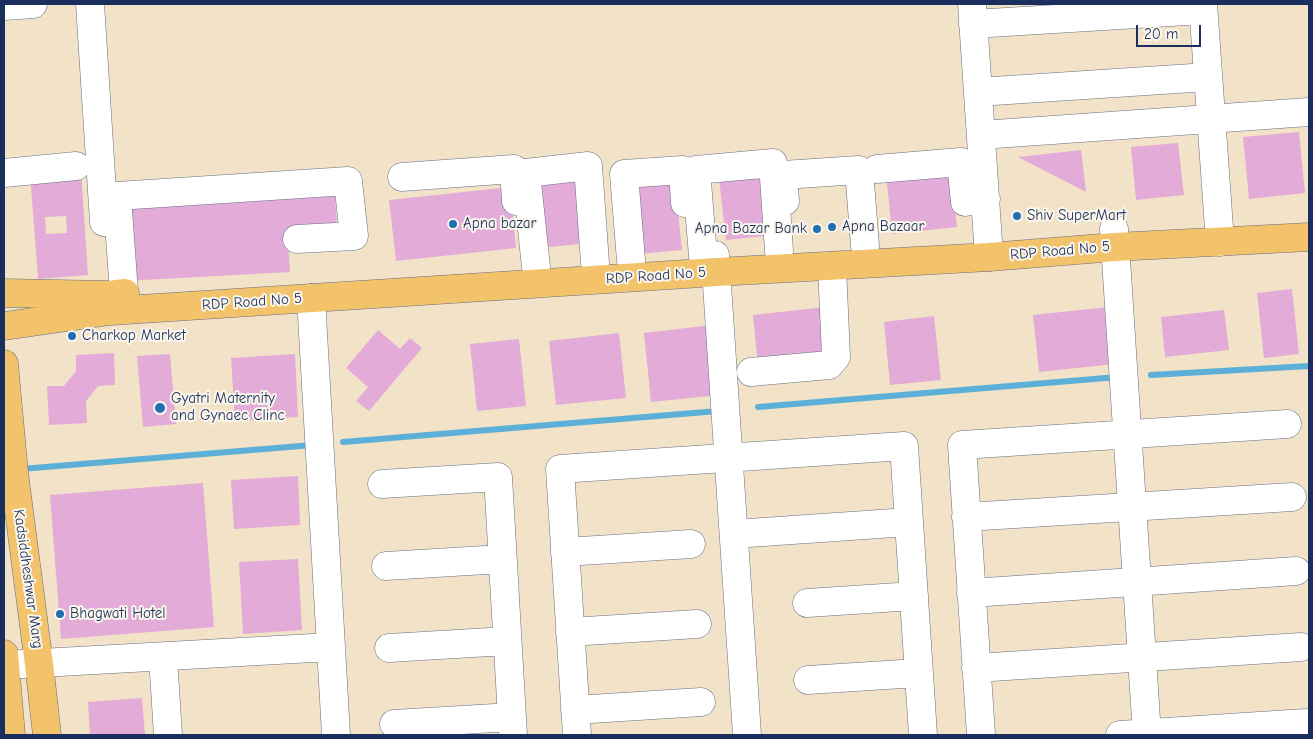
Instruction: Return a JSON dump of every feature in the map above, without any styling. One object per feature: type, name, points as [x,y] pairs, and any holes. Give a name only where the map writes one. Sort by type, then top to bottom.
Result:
[{"type":"main road","name":"RDP Road No 5","points":[[1219,233],[1309,219]]},
{"type":"main road","name":"RDP Road No 5","points":[[4,326],[114,300],[630,260],[706,260],[832,266],[989,248],[1114,238],[1219,233],[1309,237]]},
{"type":"main road","name":"RDP Road No 5","points":[[4,293],[114,300],[311,298],[784,251],[865,246],[989,248]]},
{"type":"main road","name":"Kadsiddheshwar Marg","points":[[4,364],[14,473],[39,664],[46,735]]},
{"type":"main road","points":[[4,660],[11,735]]},
{"type":"street","points":[[4,6],[33,4]]},
{"type":"street","points":[[90,4],[114,300]]},
{"type":"street","points":[[989,248],[973,14],[1203,7],[1219,233]]},
{"type":"street","points":[[978,92],[1208,77]]},
{"type":"street","points":[[981,135],[1309,112]]},
{"type":"street","points":[[877,169],[961,162],[965,202],[986,199]]},
{"type":"street","points":[[747,735],[729,458],[696,170],[773,163],[784,251]]},
{"type":"street","points":[[4,172],[76,166]]},
{"type":"street","points":[[528,267],[526,173],[588,166],[595,263]]},
{"type":"street","points":[[402,177],[514,169],[528,267]]},
{"type":"street","points":[[630,260],[624,174],[683,170],[706,260]]},
{"type":"street","points":[[784,251],[783,175],[859,170],[865,246]]},
{"type":"street","points":[[114,300],[117,196],[348,181],[354,236],[298,239]]},
{"type":"street","points":[[1114,238],[1147,734]]},
{"type":"street","points":[[751,372],[829,365],[836,357],[832,266]]},
{"type":"street","points":[[311,298],[336,735]]},
{"type":"street","points":[[980,735],[962,445],[1287,424]]},
{"type":"street","points":[[701,702],[576,722],[560,469],[904,446],[922,735]]},
{"type":"street","points":[[382,484],[498,477],[512,726],[394,724]]},
{"type":"street","points":[[966,517],[1292,497]]},
{"type":"street","points":[[734,534],[909,522]]},
{"type":"street","points":[[565,552],[691,544]]},
{"type":"street","points":[[386,566],[502,559]]},
{"type":"street","points":[[971,593],[1296,572]]},
{"type":"street","points":[[806,603],[914,596]]},
{"type":"street","points":[[570,632],[696,624]]},
{"type":"street","points":[[390,648],[508,641]]},
{"type":"street","points":[[4,660],[39,664],[331,647]]},
{"type":"street","points":[[976,668],[1301,647]]},
{"type":"street","points":[[163,657],[168,735]]},
{"type":"street","points":[[808,680],[918,672]]},
{"type":"street","points":[[1120,735],[1306,723]]},
{"type":"building","points":[[1299,132],[1305,193],[1249,199],[1243,137]]},
{"type":"building","points":[[1178,143],[1184,195],[1136,200],[1131,147]]},
{"type":"building","points":[[1081,150],[1086,192],[1018,157]]},
{"type":"building","points":[[950,165],[957,227],[892,234],[886,172]]},
{"type":"building","points":[[81,170],[88,275],[38,279],[30,174]],"holes":[[[66,216],[67,233],[46,234],[45,217]]]},
{"type":"building","points":[[768,173],[774,235],[726,240],[719,178]]},
{"type":"building","points":[[585,176],[591,243],[540,248],[533,182]]},
{"type":"building","points":[[675,182],[682,250],[638,254],[631,187]]},
{"type":"building","name":"Apna bazar","points":[[510,187],[516,248],[396,261],[389,200]]},
{"type":"building","points":[[335,194],[337,227],[287,230],[290,272],[125,281],[121,207]]},
{"type":"building","points":[[1292,289],[1299,354],[1264,358],[1257,293]]},
{"type":"building","points":[[826,307],[832,358],[758,366],[753,315]]},
{"type":"building","points":[[1109,307],[1115,364],[1039,372],[1033,315]]},
{"type":"building","points":[[1224,310],[1229,350],[1165,357],[1161,317]]},
{"type":"building","points":[[934,316],[941,380],[890,385],[884,322]]},
{"type":"building","points":[[712,325],[720,395],[651,402],[644,333]]},
{"type":"building","points":[[378,330],[400,349],[410,338],[422,348],[369,411],[356,401],[368,387],[346,368]]},
{"type":"building","points":[[619,333],[626,398],[556,405],[549,341]]},
{"type":"building","points":[[519,339],[526,406],[477,411],[470,344]]},
{"type":"building","points":[[114,353],[115,385],[98,386],[86,401],[87,423],[49,425],[47,386],[64,386],[76,371],[76,355]]},
{"type":"building","points":[[170,354],[176,424],[143,427],[137,356]]},
{"type":"building","points":[[295,354],[298,417],[235,421],[231,358]]},
{"type":"building","points":[[298,476],[300,525],[234,529],[231,480]]},
{"type":"building","points":[[203,483],[214,627],[61,639],[50,495]]},
{"type":"building","points":[[298,559],[302,630],[243,634],[239,562]]},
{"type":"building","points":[[142,698],[145,735],[90,735],[88,702]]},
{"type":"waterway","points":[[1151,375],[1309,366]]},
{"type":"waterway","points":[[758,407],[1118,377]]},
{"type":"waterway","points":[[343,442],[718,411]]},
{"type":"waterway","points":[[21,469],[313,445]]},
{"type":"place","name":"Shiv SuperMart","points":[[1017,216]]},
{"type":"place","name":"Apna bazar","points":[[453,224]]},
{"type":"place","name":"Apna Bazaar","points":[[832,227]]},
{"type":"place","name":"Apna Bazar Bank","points":[[817,229]]},
{"type":"place","name":"Charkop Market","points":[[72,336]]},
{"type":"place","name":"Gyatri Maternity and Gynaec Clinc","points":[[160,408]]},
{"type":"place","name":"Bhagwati Hotel","points":[[60,614]]}]
